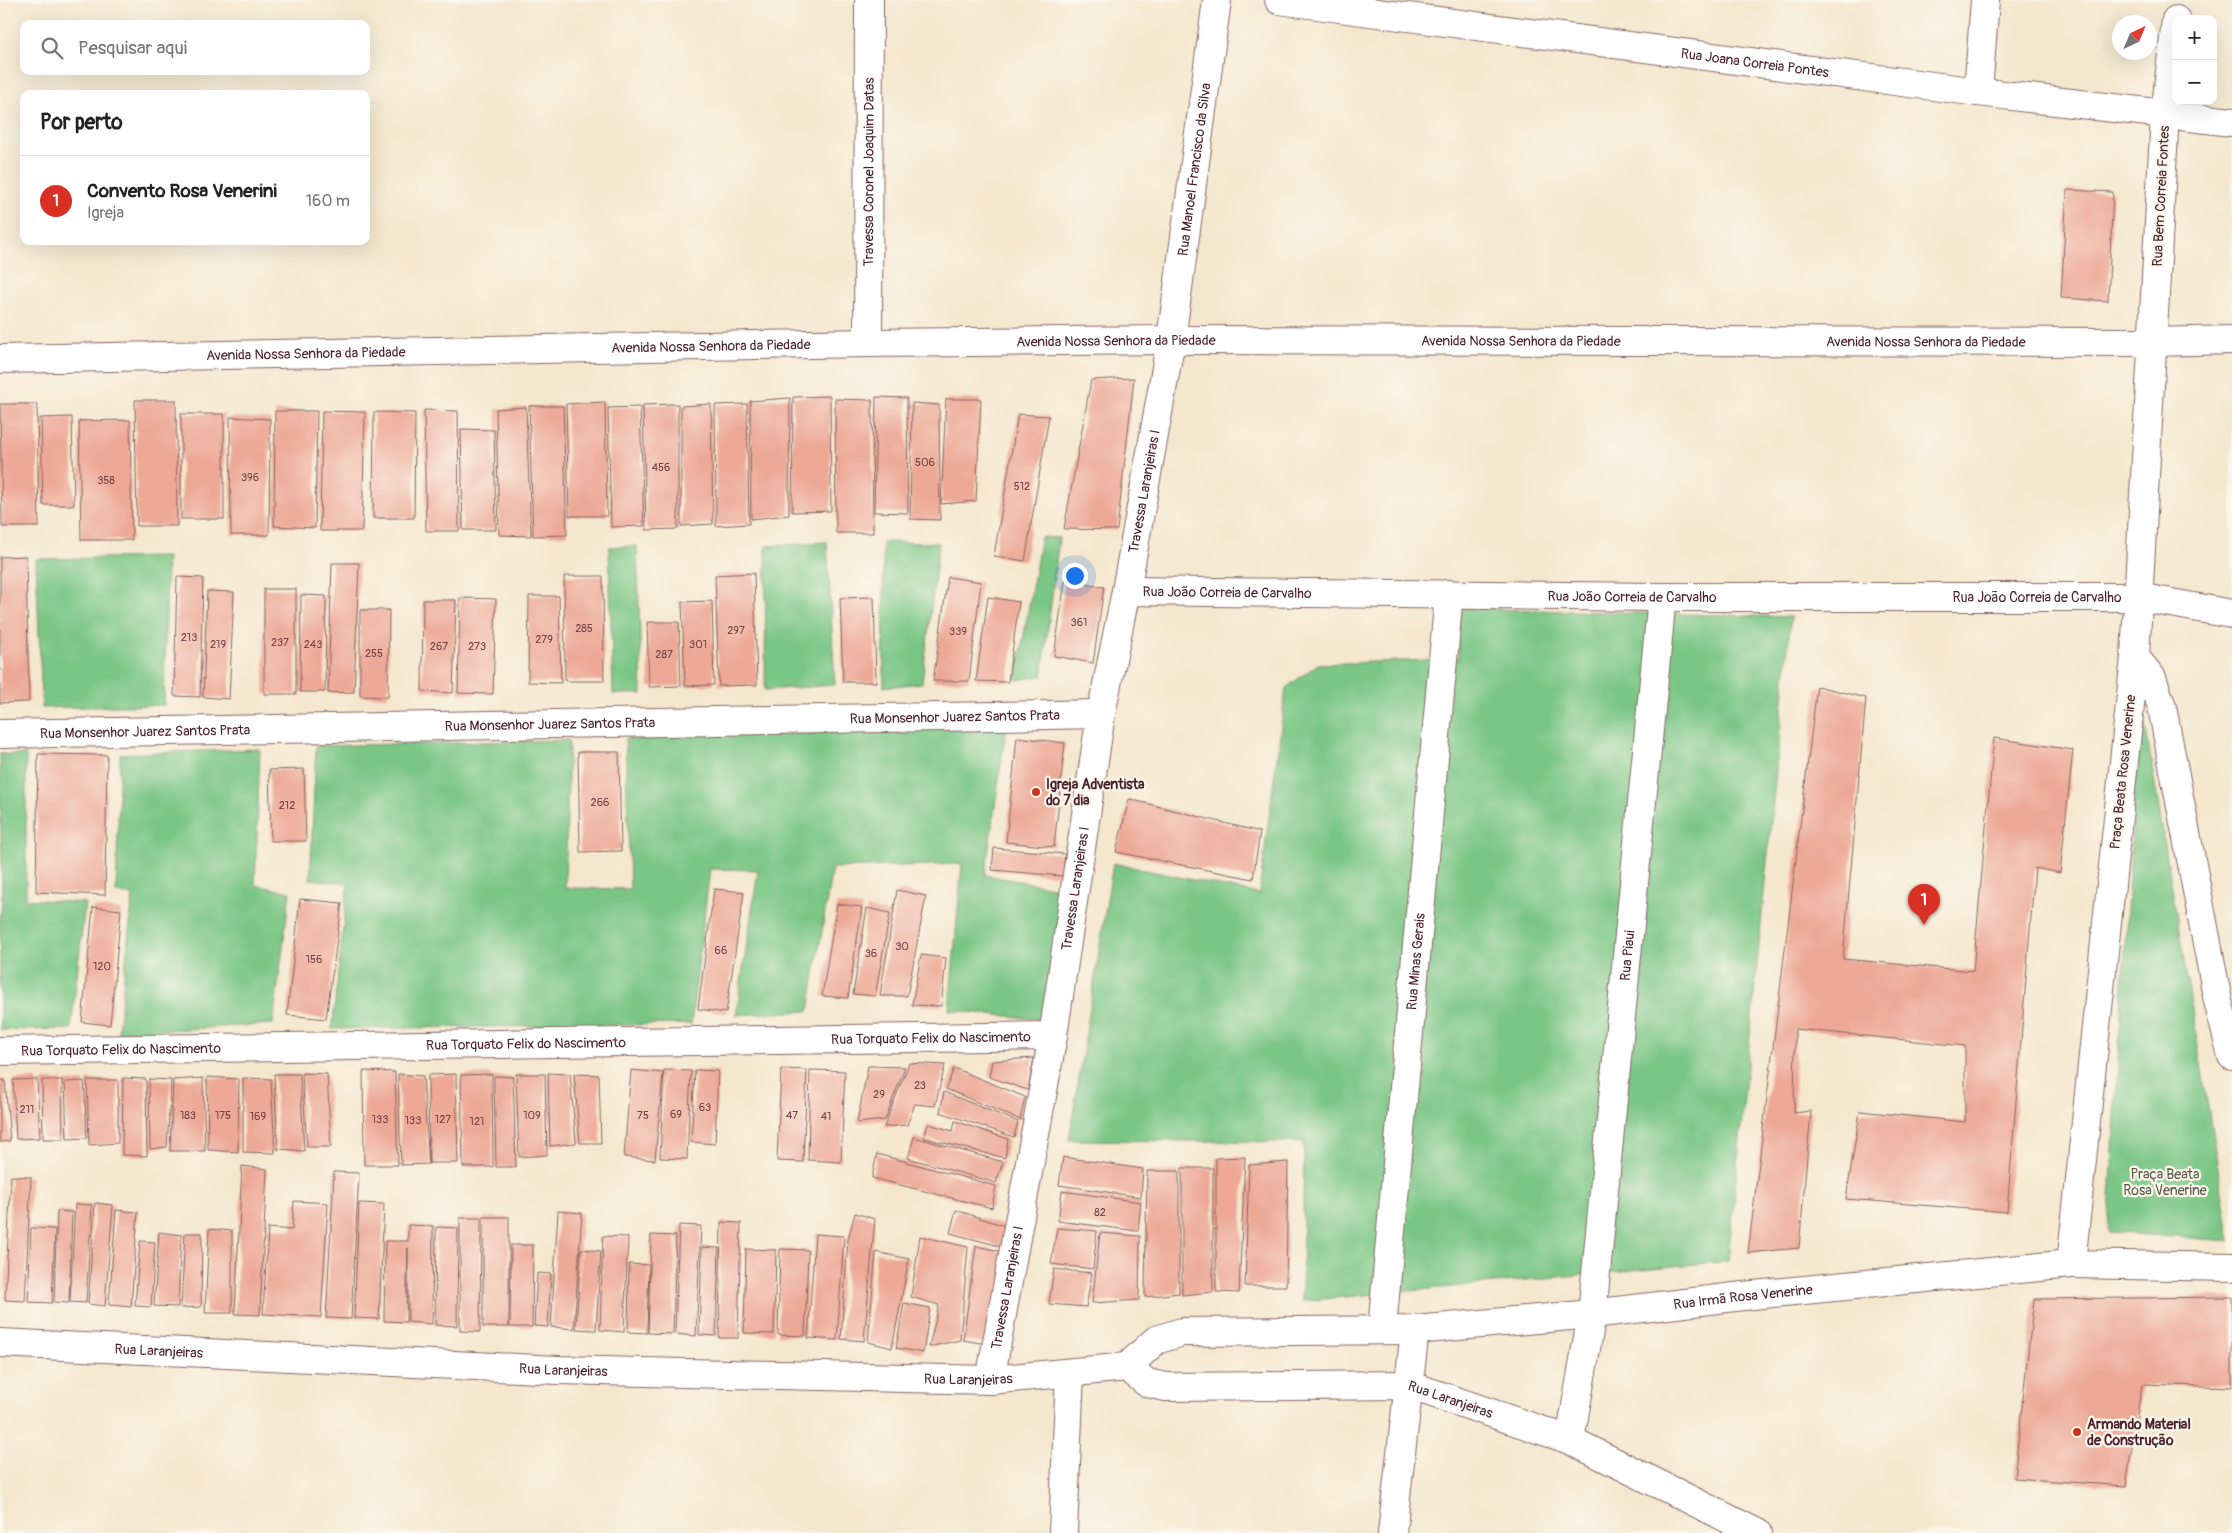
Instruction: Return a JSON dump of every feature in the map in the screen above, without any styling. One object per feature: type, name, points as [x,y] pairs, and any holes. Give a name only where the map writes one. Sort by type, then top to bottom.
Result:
[{"type":"street","name":"Travessa Coronel Joaquim Datas","points":[[868,343],[869,0]]},
{"type":"street","name":"Rua Manoel Francisco da Silva","points":[[1171,340],[1217,0]]},
{"type":"street","name":"Rua Joana Correia Pontes","points":[[1279,0],[1978,92],[2232,122]]},
{"type":"street","points":[[1978,92],[1986,0]]},
{"type":"street","name":"Rua Bem Correia Fontes","points":[[2176,15],[2178,0]]},
{"type":"street","name":"Rua Bem Correia Fontes","points":[[2138,598],[2165,114],[2172,54]]},
{"type":"street","name":"Avenida Nossa Senhora da Piedade","points":[[0,359],[868,343],[1171,340],[2153,342],[2232,340]]},
{"type":"street","name":"Travessa Laranjeiras I","points":[[990,1380],[1053,1036],[1101,714],[1126,591],[1171,340]]},
{"type":"street","name":"Rua João Correia de Carvalho","points":[[1126,591],[1662,597],[2138,598],[2232,614]]},
{"type":"street","name":"Rua Minas Gerais","points":[[1382,1329],[1449,594]]},
{"type":"street","name":"Rua Piaui","points":[[1570,1440],[1592,1314],[1662,597]]},
{"type":"street","name":"Praça Beata Rosa Venerine","points":[[2071,1264],[2135,657],[2138,598]]},
{"type":"street","name":"Praça Beata Rosa Venerine","points":[[2135,657],[2152,678],[2162,707],[2225,1001],[2232,1056]]},
{"type":"street","name":"Rua Monsenhor Juarez Santos Prata","points":[[0,734],[1101,714]]},
{"type":"street","name":"Rua Torquato Felix do Nascimento","points":[[0,1051],[1053,1036]]},
{"type":"street","points":[[2071,1264],[2232,1267]]},
{"type":"street","name":"Rua Irmã Rosa Venerine","points":[[1415,1330],[1592,1314],[1743,1296],[2071,1264]]},
{"type":"street","points":[[1126,1367],[1156,1340],[1182,1332],[1415,1330],[1392,1533]]},
{"type":"street","name":"Rua Laranjeiras","points":[[0,1343],[559,1370],[990,1380],[1126,1367],[1147,1383],[1166,1387],[1409,1385],[1570,1440],[1756,1533]]},
{"type":"street","points":[[1063,1533],[1070,1373]]},
{"type":"green space","points":[[1041,537],[1059,538],[1042,676],[1016,680]]},
{"type":"green space","points":[[827,542],[835,685],[765,690],[766,546]]},
{"type":"green space","points":[[883,542],[939,543],[922,683],[884,687]]},
{"type":"green space","points":[[637,546],[642,694],[613,694],[609,547]]},
{"type":"green space","points":[[167,557],[164,705],[42,708],[36,559]]},
{"type":"green space","points":[[1459,608],[1791,617],[1728,1261],[1302,1301],[1304,1142],[1069,1140],[1113,863],[1259,894],[1286,688],[1318,664],[1458,659]]},
{"type":"green space","name":"Praça Beata Rosa Venerine","points":[[2140,693],[2230,1241],[2108,1232]]},
{"type":"green space","points":[[1007,722],[985,875],[1063,889],[1046,1020],[949,1010],[962,864],[832,868],[809,1011],[736,1015],[758,870],[710,869],[691,1024],[332,1029],[348,883],[310,879],[316,746],[569,740],[565,888],[630,889],[625,739]]},
{"type":"green space","points":[[260,749],[255,885],[290,892],[273,1024],[118,1033],[133,895],[116,893],[120,754]]},
{"type":"green space","points":[[0,754],[26,755],[26,899],[85,903],[71,1029],[0,1030],[0,919],[2,902]]},
{"type":"building","points":[[2067,190],[2113,192],[2108,301],[2061,298]]},
{"type":"building","points":[[1134,378],[1117,530],[1064,529],[1091,380]]},
{"type":"building","points":[[830,396],[831,511],[792,512],[793,397]]},
{"type":"building","points":[[876,397],[907,398],[908,513],[874,512]]},
{"type":"building","points":[[790,398],[789,515],[751,519],[750,401]]},
{"type":"building","points":[[835,399],[872,400],[873,533],[836,533]]},
{"type":"building","points":[[946,399],[981,399],[976,501],[941,504]]},
{"type":"building","points":[[135,400],[176,400],[177,526],[137,526]]},
{"type":"building","points":[[605,402],[607,516],[569,516],[566,404]]},
{"type":"building","points":[[912,403],[939,405],[940,520],[910,519]]},
{"type":"building","points":[[0,404],[37,404],[39,527],[2,527]]},
{"type":"building","points":[[678,404],[678,529],[646,530],[643,405]]},
{"type":"building","points":[[711,404],[713,524],[681,526],[681,406]]},
{"type":"building","points":[[747,404],[749,524],[716,526],[715,405]]},
{"type":"building","points":[[529,406],[563,406],[567,535],[533,536]]},
{"type":"building","points":[[526,407],[531,536],[499,535],[496,409]]},
{"type":"building","points":[[640,407],[644,526],[611,527],[608,408]]},
{"type":"building","points":[[424,410],[458,411],[459,531],[426,531]]},
{"type":"building","points":[[275,411],[317,411],[315,528],[274,526]]},
{"type":"building","points":[[322,411],[365,412],[362,531],[320,531]]},
{"type":"building","points":[[374,412],[415,413],[414,518],[373,518]]},
{"type":"building","points":[[181,414],[224,414],[224,519],[181,519]]},
{"type":"building","points":[[1018,414],[1049,416],[1025,561],[994,556]]},
{"type":"building","points":[[72,417],[74,505],[43,505],[41,418]]},
{"type":"building","points":[[230,417],[270,419],[269,535],[231,535]]},
{"type":"building","points":[[130,420],[132,540],[81,540],[79,421]]},
{"type":"building","points":[[461,429],[494,430],[496,530],[463,530]]},
{"type":"building","points":[[26,556],[29,702],[0,703],[0,557]]},
{"type":"building","points":[[332,563],[359,563],[354,692],[328,693]]},
{"type":"building","points":[[754,573],[757,685],[719,686],[715,575]]},
{"type":"building","points":[[564,576],[603,576],[604,681],[565,681]]},
{"type":"building","points":[[177,577],[203,578],[200,697],[174,696]]},
{"type":"building","points":[[948,577],[981,582],[969,681],[933,681]]},
{"type":"building","points":[[1065,581],[1104,587],[1093,663],[1054,656]]},
{"type":"building","points":[[264,589],[296,589],[296,694],[264,694]]},
{"type":"building","points":[[207,591],[234,592],[229,699],[203,697]]},
{"type":"building","points":[[301,595],[326,596],[325,692],[300,692]]},
{"type":"building","points":[[529,596],[559,596],[561,683],[528,682]]},
{"type":"building","points":[[874,597],[876,682],[843,682],[840,598]]},
{"type":"building","points":[[988,597],[1019,602],[1008,682],[976,681]]},
{"type":"building","points":[[460,598],[496,599],[493,694],[458,693]]},
{"type":"building","points":[[423,600],[456,600],[453,693],[422,691]]},
{"type":"building","points":[[712,601],[714,685],[685,686],[682,602]]},
{"type":"building","points":[[360,610],[389,610],[388,697],[360,696]]},
{"type":"building","points":[[647,622],[679,622],[681,686],[649,687]]},
{"type":"building","points":[[1817,686],[1866,698],[1843,959],[1973,971],[1994,738],[2073,750],[2060,873],[2035,868],[2007,1212],[1846,1199],[1860,1111],[1965,1122],[1965,1046],[1795,1029],[1794,1113],[1811,1111],[1799,1248],[1748,1253]]},
{"type":"building","name":"Igreja Adventista do 7 dia","points":[[1017,737],[1065,743],[1054,847],[1006,842]]},
{"type":"building","points":[[578,752],[619,752],[621,851],[580,852]]},
{"type":"building","points":[[38,754],[107,755],[105,895],[36,892]]},
{"type":"building","points":[[304,769],[306,841],[271,841],[269,770]]},
{"type":"building","points":[[1129,799],[1260,832],[1253,879],[1116,852]]},
{"type":"building","points":[[994,848],[1065,854],[1063,876],[992,870]]},
{"type":"building","points":[[714,889],[744,892],[726,1013],[698,1009]]},
{"type":"building","points":[[897,890],[926,896],[907,996],[880,996]]},
{"type":"building","points":[[300,899],[342,903],[326,1019],[287,1015]]},
{"type":"building","points":[[837,904],[862,907],[848,998],[822,996]]},
{"type":"building","points":[[93,907],[121,910],[110,1025],[82,1022]]},
{"type":"building","points":[[867,908],[890,913],[875,996],[853,994]]},
{"type":"building","points":[[921,955],[946,958],[941,1006],[912,1005]]},
{"type":"building","points":[[1034,1058],[1028,1090],[989,1077],[992,1061]]},
{"type":"building","points":[[909,1063],[945,1065],[935,1106],[915,1104],[907,1125],[884,1127]]},
{"type":"building","points":[[868,1066],[905,1067],[885,1120],[857,1123]]},
{"type":"building","points":[[954,1068],[1025,1097],[1020,1120],[946,1089]]},
{"type":"building","points":[[781,1069],[807,1070],[803,1162],[777,1161]]},
{"type":"building","points":[[631,1070],[663,1073],[655,1160],[624,1157]]},
{"type":"building","points":[[664,1070],[691,1071],[687,1159],[660,1158]]},
{"type":"building","points":[[695,1070],[718,1071],[715,1144],[691,1142]]},
{"type":"building","points":[[810,1070],[845,1071],[841,1162],[808,1160]]},
{"type":"building","points":[[363,1071],[395,1072],[398,1165],[364,1165]]},
{"type":"building","points":[[302,1073],[327,1074],[331,1147],[307,1147]]},
{"type":"building","points":[[548,1073],[570,1074],[576,1143],[550,1146]]},
{"type":"building","points":[[274,1074],[300,1074],[304,1151],[278,1149]]},
{"type":"building","points":[[398,1074],[423,1076],[429,1164],[401,1165]]},
{"type":"building","points":[[456,1074],[458,1163],[429,1163],[428,1075]]},
{"type":"building","points":[[492,1074],[493,1167],[463,1167],[461,1075]]},
{"type":"building","points":[[516,1074],[545,1074],[547,1155],[519,1157]]},
{"type":"building","points":[[574,1074],[599,1075],[601,1143],[580,1143]]},
{"type":"building","points":[[494,1076],[513,1077],[516,1167],[496,1167]]},
{"type":"building","points":[[207,1077],[239,1079],[238,1152],[208,1150]]},
{"type":"building","points":[[123,1078],[146,1079],[147,1156],[122,1155]]},
{"type":"building","points":[[203,1078],[205,1151],[170,1151],[173,1080]]},
{"type":"building","points":[[243,1078],[271,1079],[275,1153],[243,1152]]},
{"type":"building","points":[[37,1079],[40,1138],[16,1139],[13,1080]]},
{"type":"building","points":[[149,1079],[171,1080],[167,1147],[150,1149]]},
{"type":"building","points":[[0,1080],[5,1080],[10,1141],[0,1142]]},
{"type":"building","points":[[42,1080],[62,1080],[63,1139],[43,1139]]},
{"type":"building","points":[[87,1080],[118,1080],[118,1143],[89,1145]]},
{"type":"building","points":[[84,1081],[87,1138],[67,1139],[65,1082]]},
{"type":"building","points":[[944,1092],[1018,1122],[1014,1137],[940,1112]]},
{"type":"building","points":[[955,1121],[1008,1139],[1005,1158],[924,1138],[928,1124],[953,1131]]},
{"type":"building","points":[[914,1137],[1003,1162],[996,1183],[908,1158]]},
{"type":"building","points":[[877,1154],[996,1186],[992,1208],[872,1178]]},
{"type":"building","points":[[1063,1157],[1143,1169],[1141,1197],[1059,1185]]},
{"type":"building","points":[[1245,1157],[1239,1293],[1216,1292],[1216,1158]]},
{"type":"building","points":[[1288,1162],[1286,1286],[1245,1286],[1249,1165]]},
{"type":"building","points":[[242,1166],[267,1169],[260,1315],[235,1314]]},
{"type":"building","points":[[1182,1168],[1213,1168],[1213,1292],[1182,1295]]},
{"type":"building","points":[[1147,1171],[1179,1171],[1179,1293],[1145,1297]]},
{"type":"building","points":[[334,1172],[359,1173],[351,1319],[326,1318]]},
{"type":"building","points":[[11,1176],[31,1177],[25,1301],[5,1300]]},
{"type":"building","points":[[1062,1191],[1141,1202],[1138,1231],[1058,1221]]},
{"type":"building","points":[[294,1201],[328,1203],[321,1317],[263,1314],[268,1228],[292,1230]]},
{"type":"building","points":[[95,1203],[113,1205],[105,1306],[88,1304]]},
{"type":"building","points":[[359,1203],[384,1204],[379,1319],[354,1318]]},
{"type":"building","points":[[75,1204],[92,1205],[86,1303],[70,1302]]},
{"type":"building","points":[[116,1210],[138,1212],[131,1307],[109,1305]]},
{"type":"building","points":[[956,1210],[1008,1227],[1007,1248],[950,1233]]},
{"type":"building","points":[[57,1211],[72,1212],[69,1303],[54,1302]]},
{"type":"building","points":[[558,1211],[582,1213],[574,1329],[551,1327]]},
{"type":"building","points":[[855,1213],[875,1219],[864,1341],[841,1339],[848,1239]]},
{"type":"building","points":[[483,1217],[509,1217],[509,1327],[483,1327]]},
{"type":"building","points":[[460,1218],[481,1218],[480,1332],[460,1331]]},
{"type":"building","points":[[721,1222],[741,1223],[738,1338],[719,1338]]},
{"type":"building","points":[[408,1225],[433,1226],[432,1324],[408,1322],[408,1248],[406,1322],[384,1321],[385,1241],[408,1241]]},
{"type":"building","points":[[679,1225],[701,1226],[696,1336],[675,1334]]},
{"type":"building","points":[[436,1227],[458,1228],[457,1326],[435,1325]]},
{"type":"building","points":[[31,1228],[55,1229],[52,1303],[28,1302]]},
{"type":"building","points":[[1057,1228],[1097,1231],[1093,1269],[1051,1264]]},
{"type":"building","points":[[209,1229],[232,1231],[232,1313],[205,1313]]},
{"type":"building","points":[[159,1232],[181,1235],[178,1307],[154,1306]]},
{"type":"building","points":[[185,1233],[202,1233],[201,1307],[181,1308]]},
{"type":"building","points":[[1100,1233],[1140,1236],[1139,1300],[1092,1303]]},
{"type":"building","points":[[815,1234],[844,1236],[837,1340],[808,1338]]},
{"type":"building","points":[[651,1235],[676,1236],[673,1334],[648,1333]]},
{"type":"building","points":[[603,1236],[628,1237],[624,1332],[600,1330]]},
{"type":"building","points":[[920,1236],[968,1247],[960,1340],[929,1347],[939,1305],[911,1297]]},
{"type":"building","points":[[140,1241],[155,1242],[151,1307],[135,1306]]},
{"type":"building","points":[[511,1245],[533,1245],[532,1327],[510,1327]]},
{"type":"building","points":[[976,1246],[1009,1253],[992,1345],[963,1340]]},
{"type":"building","points":[[702,1247],[719,1248],[716,1336],[699,1335]]},
{"type":"building","points":[[581,1249],[601,1251],[596,1330],[576,1329]]},
{"type":"building","points":[[746,1249],[776,1250],[774,1334],[744,1333]]},
{"type":"building","points":[[780,1249],[808,1250],[805,1336],[778,1335]]},
{"type":"building","points":[[876,1252],[909,1259],[892,1348],[868,1342]]},
{"type":"building","points":[[629,1264],[649,1265],[647,1333],[628,1332]]},
{"type":"building","points":[[1054,1269],[1092,1273],[1086,1307],[1049,1304]]},
{"type":"building","points":[[537,1273],[551,1274],[548,1327],[534,1326]]},
{"type":"building","name":"Armando Material de Construção","points":[[2232,1297],[2232,1387],[2142,1384],[2126,1486],[2014,1478],[2034,1299]]},
{"type":"building","points":[[904,1303],[930,1308],[923,1353],[896,1348]]},
{"type":"place","name":"Igreja Adventista do 7 dia","points":[[1036,792]]},
{"type":"place","name":"Convento Rosa Venerini","points":[[1924,925]]},
{"type":"place","name":"Armando Material de Construção","points":[[2077,1432]]}]
